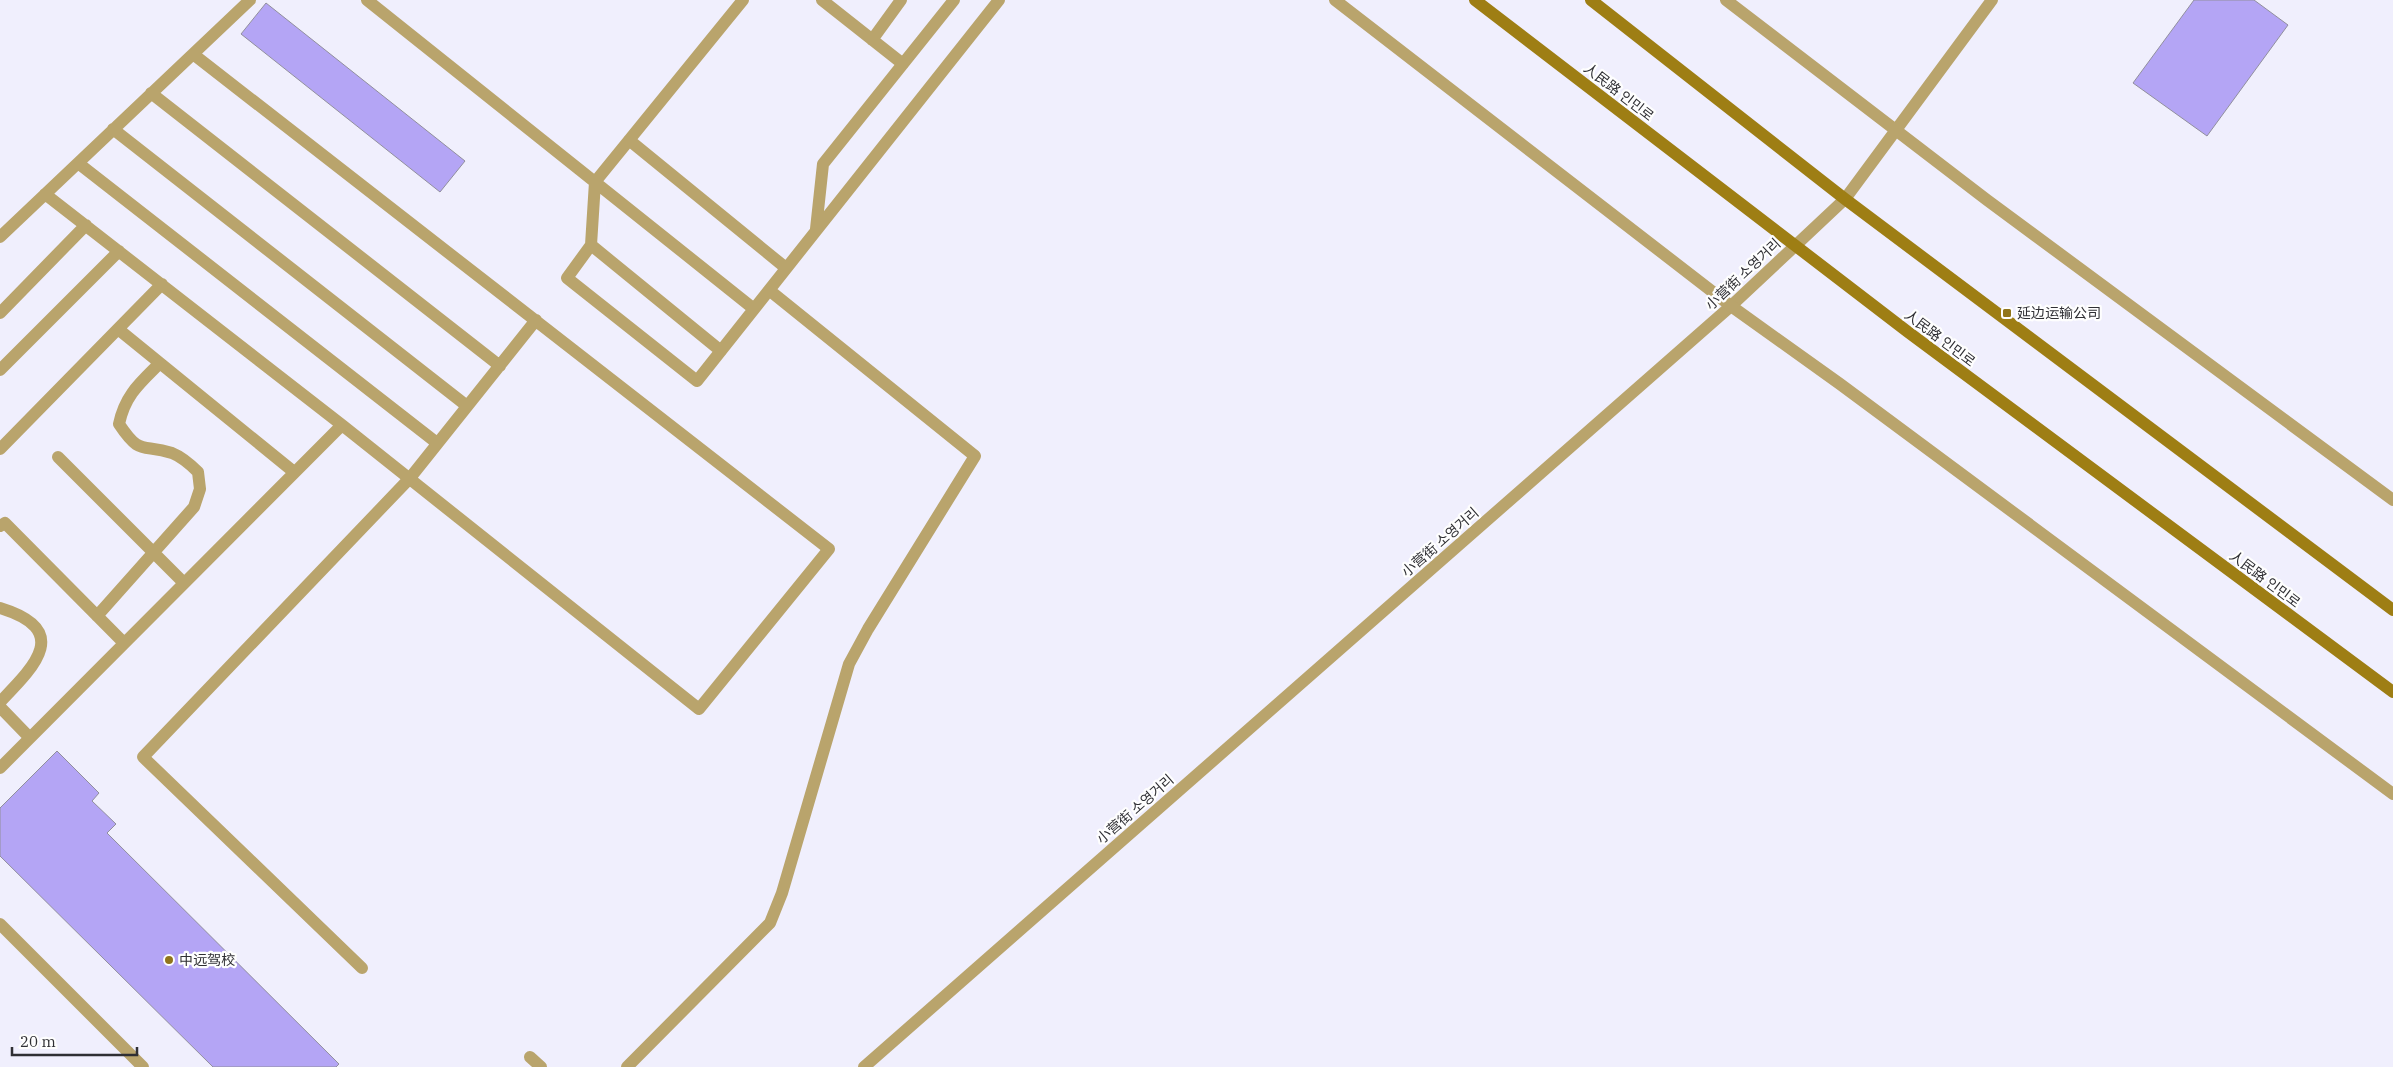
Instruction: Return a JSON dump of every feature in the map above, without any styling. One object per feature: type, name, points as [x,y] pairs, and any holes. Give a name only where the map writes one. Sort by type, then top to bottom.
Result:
[{"type":"main road","name":"人民路 인민로","points":[[1475,0],[1794,246],[2393,692]]},
{"type":"main road","points":[[1591,0],[1845,199],[2393,610]]},
{"type":"street","points":[[0,237],[250,0]]},
{"type":"street","points":[[367,0],[754,309]]},
{"type":"street","points":[[743,0],[595,182],[591,245],[567,278],[697,381],[999,0]]},
{"type":"street","points":[[822,0],[903,64]]},
{"type":"street","points":[[872,40],[901,0]]},
{"type":"street","points":[[816,230],[823,164],[954,0]]},
{"type":"street","points":[[1335,0],[1731,306],[1840,384],[2393,794]]},
{"type":"street","points":[[1726,0],[1895,131],[2393,500]]},
{"type":"street","name":"小营街 소영거리","points":[[864,1067],[1731,306],[1845,199],[1992,0]]},
{"type":"street","points":[[46,194],[342,424],[700,708],[830,549],[193,54]]},
{"type":"street","points":[[151,93],[500,366]]},
{"type":"street","points":[[113,129],[467,406]]},
{"type":"street","points":[[629,140],[786,268]]},
{"type":"street","points":[[78,163],[438,443]]},
{"type":"street","points":[[0,313],[86,225]]},
{"type":"street","points":[[591,245],[721,351]]},
{"type":"street","points":[[0,370],[119,251]]},
{"type":"street","points":[[0,449],[162,284]]},
{"type":"street","points":[[627,1067],[770,923],[782,893],[849,664],[868,629],[975,456],[769,290]]},
{"type":"street","points":[[362,968],[142,757],[410,478],[536,320]]},
{"type":"street","points":[[118,329],[294,472]]},
{"type":"street","points":[[97,616],[194,507],[200,489],[198,472],[187,461],[172,453],[141,449],[128,439],[119,424],[122,409],[132,392],[160,363]]},
{"type":"street","points":[[0,768],[342,424]]},
{"type":"street","points":[[58,457],[184,583]]},
{"type":"street","points":[[0,526],[5,523],[124,643]]},
{"type":"street","points":[[0,608],[21,614],[34,625],[41,636],[41,652],[30,671],[0,702]]},
{"type":"street","points":[[0,708],[30,738]]},
{"type":"street","points":[[0,924],[143,1067]]},
{"type":"street","points":[[530,1057],[541,1067]]},
{"type":"building","points":[[2194,0],[2254,0],[2288,25],[2207,136],[2133,83]]},
{"type":"building","points":[[266,3],[465,161],[440,192],[241,34]]},
{"type":"building","name":"中远驾校","points":[[57,751],[99,793],[92,801],[116,824],[107,833],[339,1064],[336,1067],[213,1067],[0,856],[0,808]]},
{"type":"place","name":"延边运输公司","points":[[2007,313]]},
{"type":"place","name":"中远驾校","points":[[169,960]]}]
